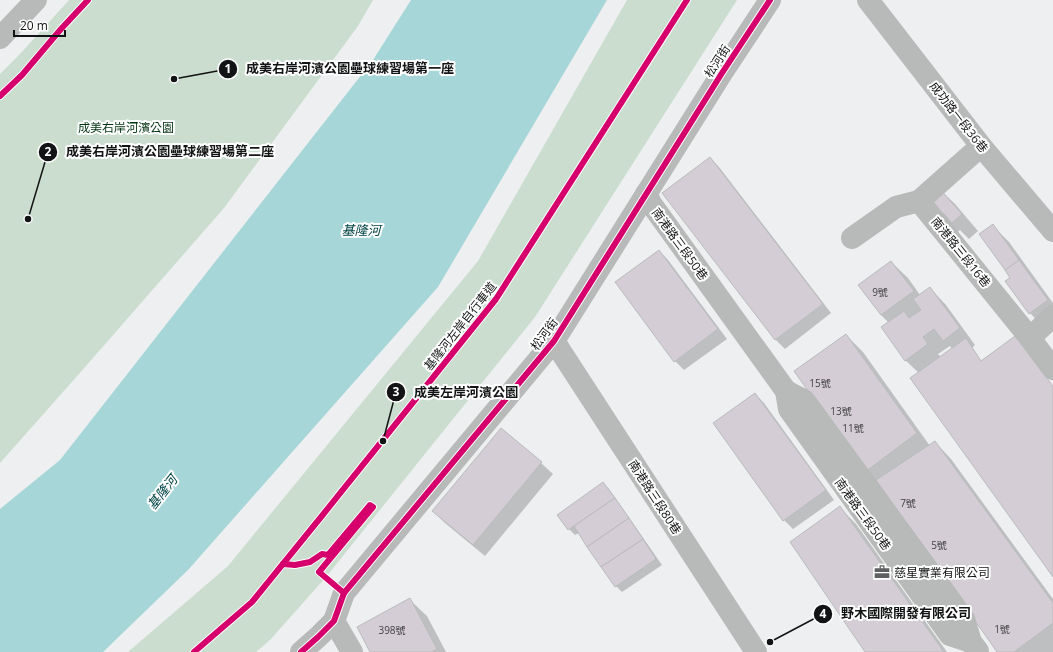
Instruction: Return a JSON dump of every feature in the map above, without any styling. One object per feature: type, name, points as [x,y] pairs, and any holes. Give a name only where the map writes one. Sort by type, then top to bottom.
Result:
[{"type":"street","points":[[0,38],[36,0]]},
{"type":"street","name":"松河街","points":[[301,652],[334,621],[344,593],[554,341],[722,73],[770,0]]},
{"type":"street","name":"成功路一段36巷","points":[[868,0],[981,146],[1053,231]]},
{"type":"street","points":[[852,238],[896,207],[919,201],[981,146]]},
{"type":"street","name":"南港路三段50巷","points":[[646,194],[652,205],[786,391],[804,400],[964,619],[975,647]]},
{"type":"street","name":"南港路三段16巷","points":[[919,201],[1030,338],[1053,369]]},
{"type":"street","points":[[1030,338],[1053,316]]},
{"type":"street","name":"南港路三段80巷","points":[[554,341],[756,652]]},
{"type":"street","points":[[334,621],[352,652]]},
{"type":"green space","name":"成美右岸河濱公園","points":[[69,0],[373,0],[358,26],[224,208],[0,463],[0,74]]},
{"type":"green space","points":[[627,0],[737,0],[535,317],[326,577],[270,640],[256,652],[128,652],[228,566],[478,261]]},
{"type":"water","name":"基隆河","points":[[411,0],[607,0],[438,287],[188,570],[103,652],[0,652],[0,509],[60,460],[373,60]]},
{"type":"building","points":[[710,157],[823,304],[775,340],[662,193]]},
{"type":"building","points":[[938,187],[962,214],[952,223],[943,213],[936,219],[921,201]]},
{"type":"building","points":[[993,224],[1019,260],[1005,270],[979,234]]},
{"type":"building","points":[[659,250],[718,329],[674,362],[615,282]]},
{"type":"building","points":[[1019,260],[1048,300],[1029,314],[1005,281],[1010,278],[1005,270]]},
{"type":"building","points":[[891,261],[914,291],[881,315],[858,285]]},
{"type":"building","points":[[930,287],[960,328],[943,341],[934,329],[923,337],[928,344],[905,361],[881,327],[904,311],[909,318],[921,310],[913,299]]},
{"type":"building","points":[[846,334],[917,433],[865,472],[794,371]]},
{"type":"building","points":[[1015,336],[1053,386],[1053,577],[910,378],[966,338],[981,361]]},
{"type":"building","points":[[755,393],[826,490],[783,521],[713,423]]},
{"type":"building","points":[[501,428],[542,462],[473,545],[432,511]]},
{"type":"building","points":[[935,441],[1053,603],[1053,623],[1014,652],[997,652],[876,480]]},
{"type":"building","points":[[603,482],[615,498],[568,530],[557,515]]},
{"type":"building","points":[[615,498],[629,518],[587,547],[574,526]]},
{"type":"building","points":[[840,506],[944,652],[865,652],[790,542]]},
{"type":"building","points":[[629,518],[643,539],[601,567],[587,547]]},
{"type":"building","points":[[643,539],[656,559],[615,587],[601,567]]},
{"type":"building","points":[[410,598],[437,649],[432,652],[370,652],[357,627]]},
{"type":"cycle path","points":[[0,96],[22,75],[88,0]]},
{"type":"cycle path","name":"基隆河左岸自行車道","points":[[194,652],[252,602],[496,299],[687,0]]},
{"type":"cycle path","points":[[301,652],[334,621],[344,593],[554,341],[722,73],[770,0]]},
{"type":"cycle path","points":[[283,564],[295,565],[310,562],[322,554],[328,555],[370,505],[373,507],[319,572],[344,593]]},
{"type":"place","name":"成美右岸河濱公園壘球練習場第一座","points":[[174,79]]},
{"type":"place","name":"成美右岸河濱公園壘球練習場第二座","points":[[28,219]]},
{"type":"place","name":"成美左岸河濱公園","points":[[383,441]]},
{"type":"place","name":"慈星實業有限公司","points":[[882,572]]},
{"type":"place","name":"野木國際開發有限公司","points":[[770,642]]}]
